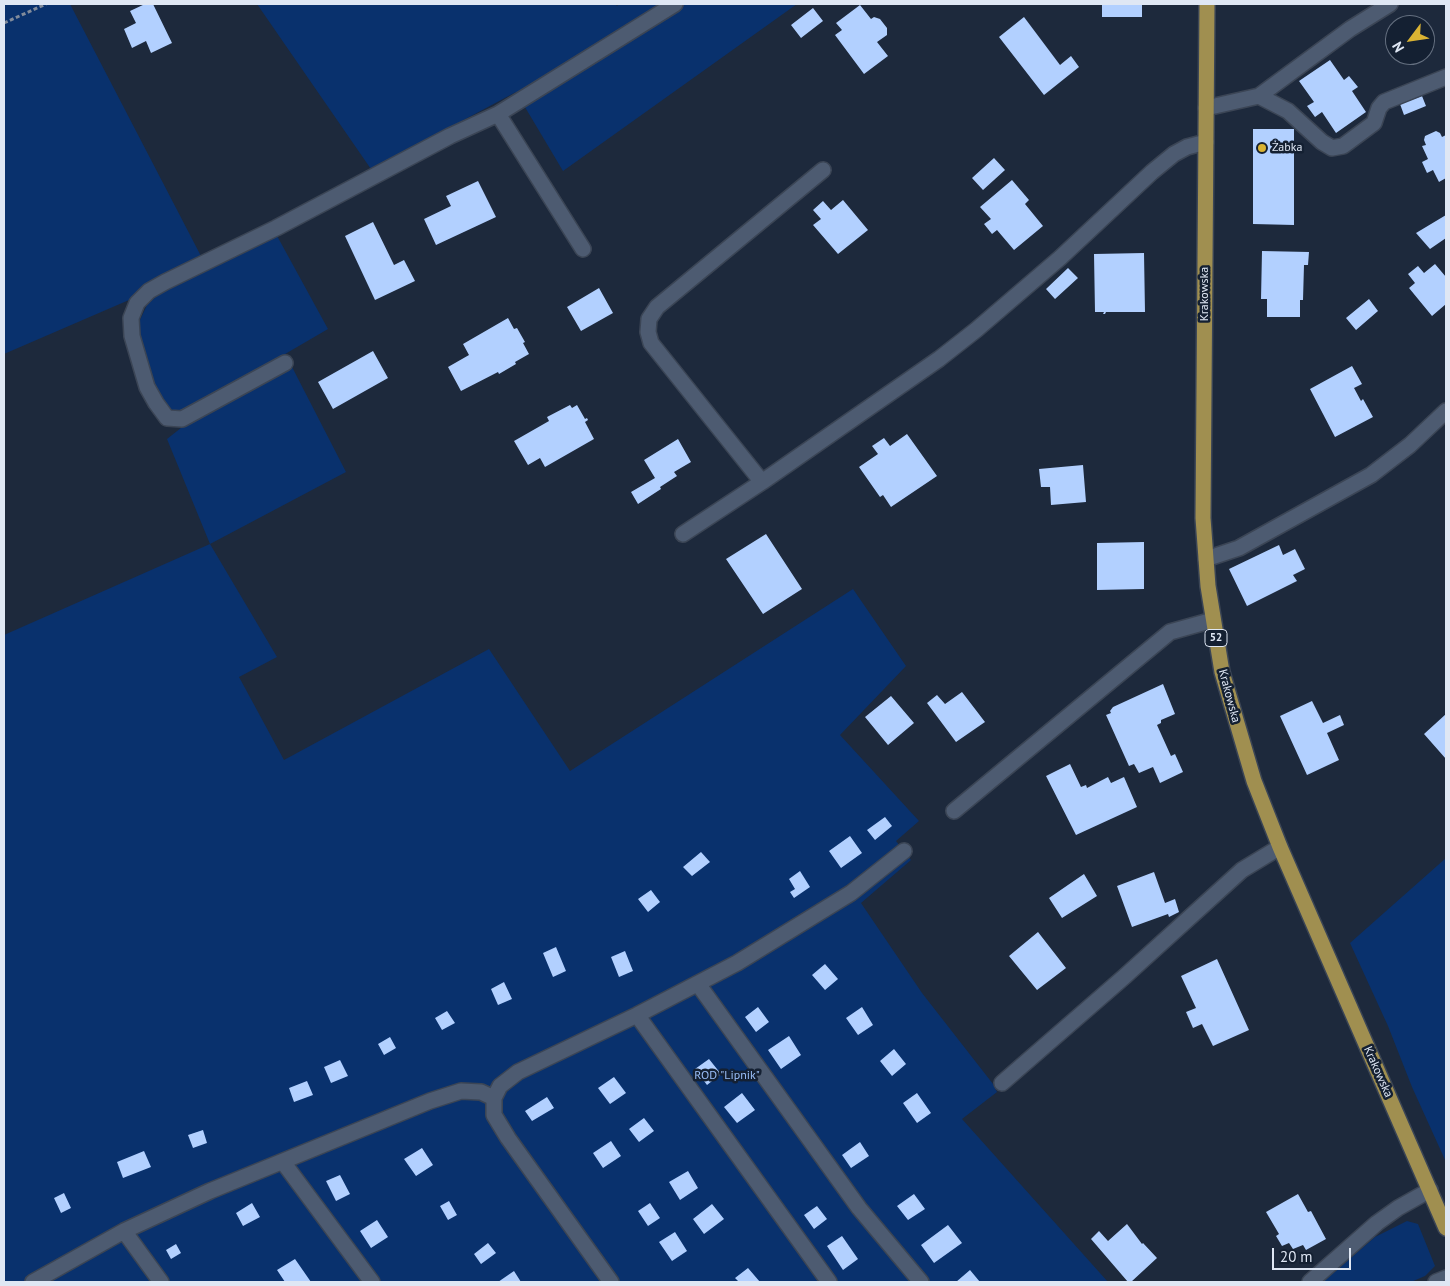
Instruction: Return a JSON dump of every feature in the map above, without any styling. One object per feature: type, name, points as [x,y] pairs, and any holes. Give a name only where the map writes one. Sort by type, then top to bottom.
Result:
[{"type":"main road","name":"Krakowska","points":[[1207,4],[1203,508],[1206,559],[1213,620],[1222,672],[1254,780],[1280,847],[1446,1228]]},
{"type":"street","points":[[285,362],[182,419],[167,418],[147,387],[132,336],[131,318],[137,303],[149,291],[276,228],[450,136],[498,114],[675,4]]},
{"type":"street","points":[[1206,108],[1259,96],[1350,29],[1390,4]]},
{"type":"street","points":[[1259,96],[1288,111],[1322,142],[1332,148],[1343,146],[1374,123],[1379,108],[1384,102],[1446,77]]},
{"type":"street","points":[[498,114],[583,249]]},
{"type":"street","points":[[683,534],[762,482],[939,359],[1060,258],[1152,172],[1174,154],[1187,147],[1206,142]]},
{"type":"street","points":[[762,482],[651,343],[648,332],[649,319],[658,307],[822,170]]},
{"type":"street","points":[[1206,559],[1239,548],[1370,475],[1410,445],[1446,411]]},
{"type":"street","points":[[954,811],[1170,632],[1213,620]]},
{"type":"street","points":[[1002,1082],[1124,977],[1242,870],[1280,847]]},
{"type":"street","points":[[612,1282],[508,1138],[494,1115],[494,1098],[500,1086],[518,1072],[637,1015],[737,963],[851,893],[904,851]]},
{"type":"street","points":[[698,984],[859,1208],[921,1282]]},
{"type":"street","points":[[637,1015],[829,1282]]},
{"type":"street","points":[[33,1282],[124,1231],[210,1191],[430,1101],[461,1091],[481,1092],[494,1098]]},
{"type":"street","points":[[283,1162],[372,1282]]},
{"type":"street","points":[[1310,1282],[1377,1223],[1398,1208],[1430,1190]]},
{"type":"street","points":[[124,1231],[161,1282]]},
{"type":"street","points":[[1436,1282],[1446,1278]]},
{"type":"path","points":[[4,23],[46,4]]},
{"type":"green space","points":[[4,4],[70,4],[202,258],[143,288],[129,300],[4,354]]},
{"type":"green space","points":[[257,4],[615,4],[617,6],[619,4],[797,4],[563,171],[516,92],[445,130],[373,172]]},
{"type":"green space","points":[[276,234],[328,329],[189,410],[178,412],[168,408],[157,396],[138,338],[139,322],[147,305],[160,293]]},
{"type":"green space","points":[[291,365],[346,472],[210,544],[167,439],[186,424]]},
{"type":"green space","name":"ROD \"Lipnik\"","points":[[210,544],[277,657],[239,677],[284,760],[489,649],[570,771],[853,589],[906,666],[840,735],[919,821],[896,841],[911,860],[861,903],[922,993],[993,1084],[997,1092],[962,1119],[1108,1282],[4,1282],[4,635]]},
{"type":"green space","points":[[1446,858],[1446,1162],[1350,943]]},
{"type":"green space","points":[[1407,1221],[1418,1224],[1435,1266],[1425,1276],[1411,1282],[1323,1282],[1375,1237]]},
{"type":"building","points":[[145,4],[153,4],[172,43],[151,53],[146,41],[132,48],[124,29],[136,23],[130,11]]},
{"type":"building","points":[[1102,4],[1142,4],[1142,17],[1102,17]]},
{"type":"building","points":[[860,5],[871,19],[874,17],[880,19],[887,28],[887,35],[877,42],[888,56],[864,74],[835,35],[842,30],[836,23]]},
{"type":"building","points":[[813,8],[823,21],[801,38],[791,25]]},
{"type":"building","points":[[1024,17],[1060,65],[1071,56],[1079,67],[1044,95],[999,37]]},
{"type":"building","points":[[1330,60],[1344,80],[1349,76],[1358,87],[1352,91],[1366,112],[1336,133],[1322,112],[1315,117],[1307,106],[1314,102],[1299,81]]},
{"type":"building","points":[[1422,96],[1426,106],[1404,115],[1400,104]]},
{"type":"building","points":[[1253,129],[1294,129],[1294,225],[1253,224]]},
{"type":"building","points":[[1436,131],[1442,137],[1446,135],[1446,178],[1439,182],[1433,170],[1427,173],[1422,162],[1428,159],[1422,146],[1426,145],[1425,136]]},
{"type":"building","points":[[994,158],[1005,170],[983,190],[972,178]]},
{"type":"building","points":[[1012,180],[1029,200],[1025,204],[1043,226],[1014,250],[997,230],[992,234],[984,224],[991,219],[980,207]]},
{"type":"building","points":[[478,181],[496,217],[436,245],[424,219],[451,206],[446,196]]},
{"type":"building","points":[[843,200],[868,230],[838,254],[813,225],[821,219],[813,210],[823,201],[831,210]]},
{"type":"building","points":[[1446,215],[1446,238],[1430,249],[1416,233]]},
{"type":"building","points":[[373,222],[394,265],[404,260],[415,281],[375,300],[345,236]]},
{"type":"building","points":[[1262,251],[1309,252],[1308,265],[1304,265],[1303,300],[1300,300],[1300,317],[1267,317],[1267,299],[1261,299]]},
{"type":"building","points":[[1144,253],[1145,312],[1106,312],[1103,314],[1104,312],[1095,312],[1094,254]]},
{"type":"building","points":[[1435,264],[1446,277],[1446,304],[1432,316],[1409,288],[1415,283],[1408,274],[1418,266],[1424,273]]},
{"type":"building","points":[[1068,268],[1078,278],[1055,299],[1046,289]]},
{"type":"building","points":[[599,288],[613,313],[581,331],[567,307]]},
{"type":"building","points":[[1369,299],[1378,311],[1356,330],[1346,318]]},
{"type":"building","points":[[508,318],[514,329],[517,328],[529,354],[499,374],[498,372],[461,391],[448,367],[469,355],[463,344]]},
{"type":"building","points":[[373,351],[388,378],[333,409],[318,382]]},
{"type":"building","points":[[1352,366],[1362,384],[1354,388],[1373,417],[1335,437],[1310,389]]},
{"type":"building","points":[[570,405],[572,408],[577,405],[585,419],[587,418],[588,420],[585,422],[594,439],[545,467],[540,458],[528,465],[514,441],[549,421],[547,417]]},
{"type":"building","points":[[907,434],[937,476],[891,507],[883,495],[880,497],[859,467],[878,454],[872,446],[884,438],[890,446]]},
{"type":"building","points":[[678,439],[691,462],[674,472],[677,476],[638,504],[631,492],[655,478],[644,460]]},
{"type":"building","points":[[1083,465],[1086,502],[1051,505],[1050,487],[1041,487],[1039,469]]},
{"type":"building","points":[[766,534],[802,589],[763,614],[726,559]]},
{"type":"building","points":[[1144,542],[1144,589],[1097,590],[1097,543]]},
{"type":"building","points":[[1279,545],[1283,555],[1295,549],[1305,569],[1293,575],[1297,581],[1247,606],[1229,569]]},
{"type":"building","points":[[1163,684],[1175,714],[1161,720],[1161,723],[1157,725],[1171,756],[1175,754],[1183,772],[1160,783],[1153,767],[1139,773],[1134,764],[1129,766],[1106,715],[1111,713],[1110,711],[1113,707]]},
{"type":"building","points":[[962,692],[985,722],[956,742],[927,703],[937,695],[945,704]]},
{"type":"building","points":[[891,696],[914,723],[888,745],[865,717]]},
{"type":"building","points":[[1312,701],[1323,723],[1340,715],[1344,725],[1327,733],[1339,760],[1307,775],[1280,716]]},
{"type":"building","points":[[1446,714],[1446,759],[1424,734]]},
{"type":"building","points":[[1070,764],[1081,787],[1086,785],[1087,788],[1108,777],[1111,783],[1124,777],[1137,807],[1076,835],[1046,776]]},
{"type":"building","points":[[885,817],[892,826],[875,840],[867,830]]},
{"type":"building","points":[[850,836],[862,853],[841,868],[829,851]]},
{"type":"building","points":[[701,852],[710,862],[692,876],[683,867]]},
{"type":"building","points":[[800,871],[810,887],[794,898],[790,892],[795,889],[789,879]]},
{"type":"building","points":[[1154,872],[1165,903],[1175,899],[1179,912],[1169,917],[1168,914],[1132,927],[1117,886]]},
{"type":"building","points":[[1084,874],[1097,896],[1062,918],[1049,898]]},
{"type":"building","points":[[651,890],[660,902],[648,912],[638,899]]},
{"type":"building","points":[[1038,932],[1066,968],[1037,990],[1009,956]]},
{"type":"building","points":[[556,947],[566,971],[553,977],[543,953]]},
{"type":"building","points":[[625,951],[633,971],[619,977],[611,957]]},
{"type":"building","points":[[1217,959],[1249,1030],[1213,1046],[1202,1024],[1193,1028],[1186,1012],[1196,1008],[1181,976]]},
{"type":"building","points":[[825,964],[838,979],[825,990],[812,975]]},
{"type":"building","points":[[504,982],[512,999],[498,1005],[491,989]]},
{"type":"building","points":[[758,1007],[769,1022],[756,1032],[745,1017]]},
{"type":"building","points":[[862,1007],[873,1025],[858,1035],[846,1018]]},
{"type":"building","points":[[447,1011],[455,1023],[442,1030],[435,1018]]},
{"type":"building","points":[[789,1036],[801,1055],[781,1069],[768,1050]]},
{"type":"building","points":[[390,1037],[396,1048],[384,1055],[378,1044]]},
{"type":"building","points":[[894,1049],[906,1064],[892,1076],[880,1061]]},
{"type":"building","points":[[709,1059],[721,1074],[707,1085],[695,1069]]},
{"type":"building","points":[[340,1060],[348,1076],[331,1083],[324,1067]]},
{"type":"building","points":[[614,1077],[626,1093],[610,1104],[598,1088]]},
{"type":"building","points":[[307,1081],[313,1095],[294,1102],[289,1088]]},
{"type":"building","points":[[742,1093],[755,1110],[737,1123],[724,1107]]},
{"type":"building","points":[[917,1093],[931,1113],[917,1123],[903,1103]]},
{"type":"building","points":[[547,1097],[554,1108],[532,1121],[525,1111]]},
{"type":"building","points":[[644,1118],[654,1131],[639,1142],[629,1129]]},
{"type":"building","points":[[203,1130],[207,1143],[193,1148],[188,1135]]},
{"type":"building","points":[[611,1141],[621,1156],[603,1168],[593,1153]]},
{"type":"building","points":[[860,1142],[869,1156],[851,1168],[842,1155]]},
{"type":"building","points":[[422,1148],[433,1165],[416,1176],[404,1159]]},
{"type":"building","points":[[144,1151],[151,1167],[123,1178],[117,1162]]},
{"type":"building","points":[[688,1171],[698,1188],[680,1200],[669,1182]]},
{"type":"building","points":[[340,1175],[350,1194],[336,1201],[326,1181]]},
{"type":"building","points":[[64,1193],[71,1208],[61,1213],[54,1198]]},
{"type":"building","points":[[914,1194],[925,1209],[908,1220],[897,1206]]},
{"type":"building","points":[[1298,1194],[1308,1212],[1311,1211],[1326,1239],[1306,1250],[1303,1245],[1293,1249],[1289,1243],[1282,1246],[1276,1236],[1279,1234],[1266,1212]]},
{"type":"building","points":[[449,1201],[457,1215],[448,1220],[440,1206]]},
{"type":"building","points":[[252,1203],[260,1217],[243,1226],[236,1213]]},
{"type":"building","points":[[650,1203],[660,1218],[648,1226],[638,1211]]},
{"type":"building","points":[[712,1204],[724,1219],[704,1234],[693,1219]]},
{"type":"building","points":[[817,1206],[827,1219],[814,1229],[804,1215]]},
{"type":"building","points":[[377,1220],[388,1237],[371,1248],[360,1231]]},
{"type":"building","points":[[1127,1224],[1142,1244],[1157,1258],[1131,1282],[1128,1282],[1091,1239],[1099,1231],[1108,1241]]},
{"type":"building","points":[[948,1225],[962,1243],[934,1263],[921,1245]]},
{"type":"building","points":[[675,1232],[687,1251],[672,1261],[659,1242]]},
{"type":"building","points":[[842,1236],[858,1259],[843,1270],[827,1246]]},
{"type":"building","points":[[488,1243],[496,1253],[481,1264],[474,1254]]},
{"type":"building","points":[[176,1244],[181,1253],[171,1259],[166,1250]]},
{"type":"building","points":[[295,1259],[311,1282],[285,1282],[277,1270]]},
{"type":"building","points":[[748,1268],[760,1282],[739,1282],[735,1278]]},
{"type":"building","points":[[970,1270],[980,1282],[956,1282]]},
{"type":"building","points":[[514,1271],[521,1282],[498,1282]]},
{"type":"place","name":"Żabka","points":[[1262,148]]}]
